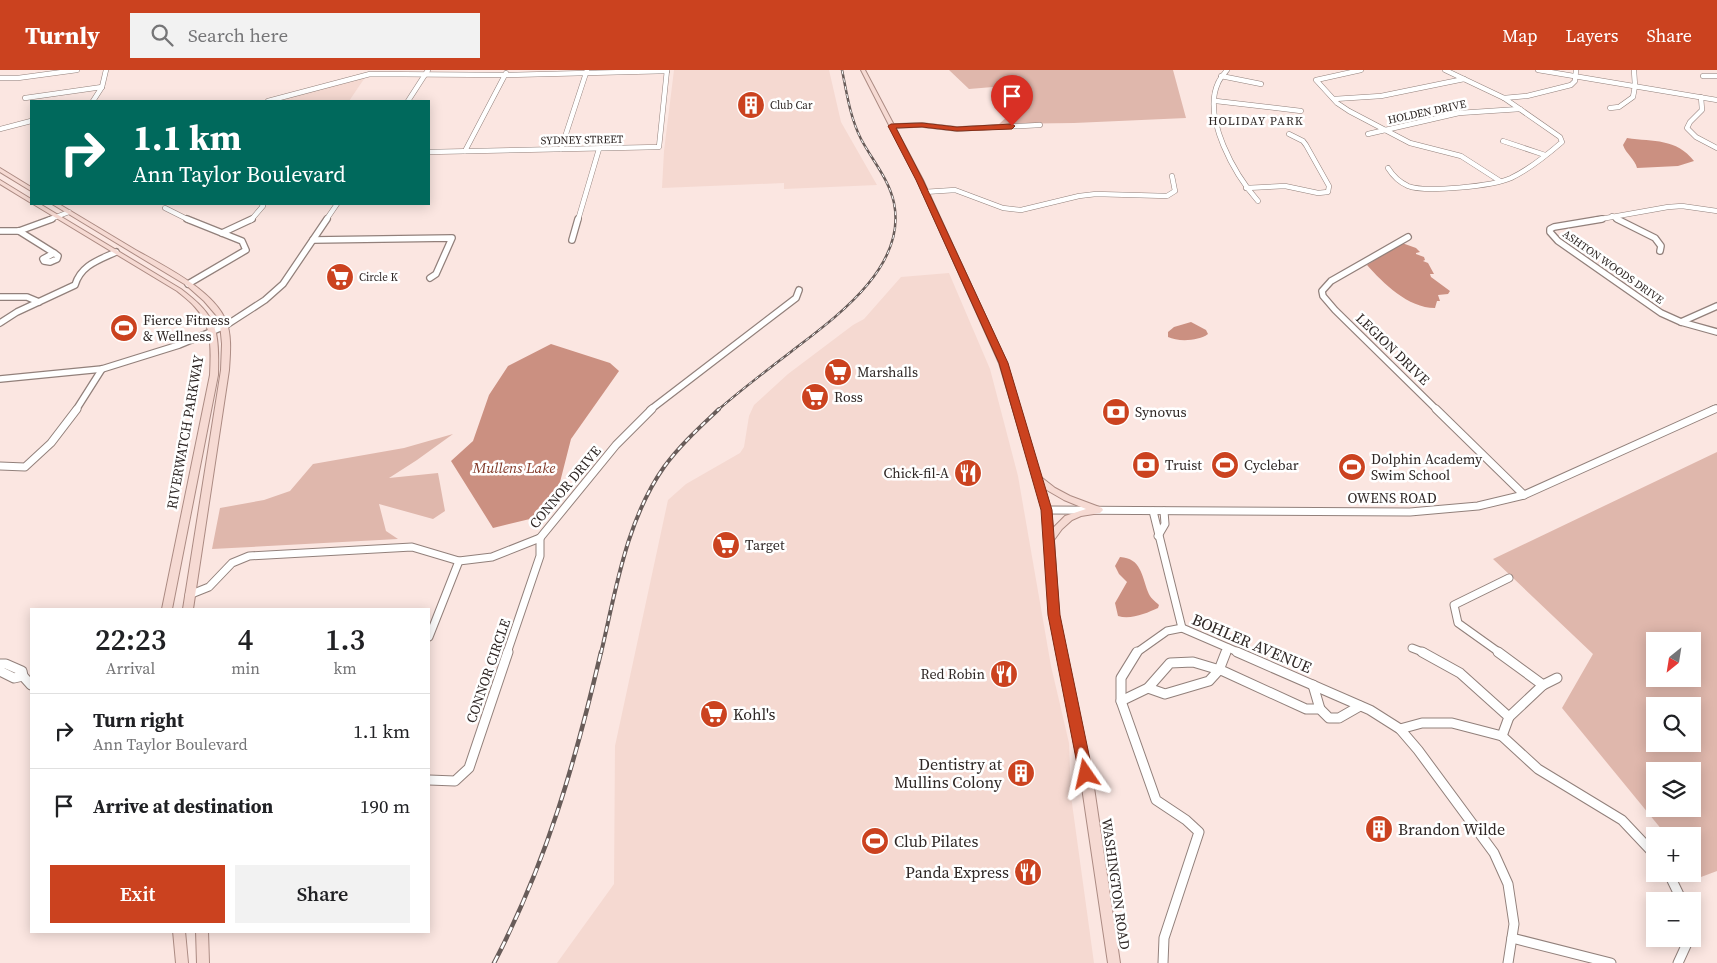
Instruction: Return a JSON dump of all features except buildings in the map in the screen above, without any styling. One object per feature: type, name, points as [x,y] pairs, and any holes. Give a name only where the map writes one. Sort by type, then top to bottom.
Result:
[{"type":"main road","name":"WASHINGTON ROAD","points":[[863,70],[924,192],[1003,363],[1047,510],[1054,615],[1086,774],[1114,963]]},
{"type":"main road","points":[[0,170],[30,188]]},
{"type":"main road","points":[[0,182],[30,200]]},
{"type":"main road","name":"RIVERWATCH PARKWAY","points":[[38,205],[192,299],[204,311],[212,330],[215,347],[214,375],[167,608]]},
{"type":"main road","name":"RIVERWATCH PARKWAY","points":[[57,205],[188,284],[203,296],[222,319],[227,351],[225,370],[200,542],[188,608]]},
{"type":"main road","points":[[1038,479],[1052,492],[1067,500],[1099,510]]},
{"type":"main road","points":[[1049,540],[1064,521],[1076,513],[1099,510]]},
{"type":"main road","points":[[180,933],[182,963]]},
{"type":"main road","points":[[202,933],[204,963]]},
{"type":"street","points":[[0,78],[18,78],[77,70]]},
{"type":"street","points":[[94,100],[102,87],[106,70]]},
{"type":"street","points":[[409,100],[428,70]]},
{"type":"street","points":[[1227,70],[1220,76],[1216,85],[1217,129],[1246,188],[1258,201]]},
{"type":"street","points":[[1343,70],[1348,73]]},
{"type":"street","points":[[1361,70],[1316,80],[1342,107],[1418,146],[1460,156],[1500,181]]},
{"type":"street","points":[[1388,168],[1398,181],[1420,189],[1439,189],[1500,181],[1513,177],[1563,140],[1504,98],[1445,70]]},
{"type":"street","points":[[1538,70],[1717,100]]},
{"type":"street","points":[[1504,98],[1527,96],[1571,85],[1576,70]]},
{"type":"street","points":[[1610,108],[1618,107],[1633,97],[1635,86],[1634,70]]},
{"type":"street","points":[[272,100],[358,76],[385,73],[425,75],[506,72],[667,71]]},
{"type":"street","name":"SYDNEY STREET","points":[[430,152],[659,147],[667,71]]},
{"type":"street","points":[[465,151],[506,72]]},
{"type":"street","points":[[561,149],[587,72]]},
{"type":"street","points":[[1220,76],[1261,84]]},
{"type":"street","points":[[1703,76],[1717,76]]},
{"type":"street","points":[[1334,99],[1381,96],[1464,79]]},
{"type":"street","points":[[24,98],[102,87]]},
{"type":"street","points":[[1701,97],[1702,110],[1690,122],[1687,128],[1696,137],[1717,148]]},
{"type":"street","points":[[1216,101],[1301,111]]},
{"type":"street","name":"HOLDEN DRIVE","points":[[1368,134],[1459,113],[1520,109]]},
{"type":"street","points":[[0,129],[30,121]]},
{"type":"street","points":[[891,126],[922,125],[957,129],[1040,125]]},
{"type":"street","points":[[1246,188],[1285,186],[1318,193],[1328,192],[1329,186],[1306,144],[1289,134]]},
{"type":"street","points":[[1503,141],[1545,155]]},
{"type":"street","points":[[572,240],[599,148]]},
{"type":"street","points":[[924,192],[955,190],[1003,208],[1021,210],[1079,196],[1096,194],[1167,196],[1175,191],[1172,176]]},
{"type":"street","points":[[222,233],[247,222],[259,214],[262,205]]},
{"type":"street","points":[[0,379],[102,369],[179,345],[224,326],[272,295],[286,279],[336,205]]},
{"type":"street","name":"ASHTON WOODS DRIVE","points":[[1717,211],[1676,206],[1554,226],[1550,229],[1550,232],[1558,242],[1653,308],[1682,322],[1717,332]]},
{"type":"street","points":[[165,208],[242,241],[246,250],[188,284]]},
{"type":"street","points":[[0,231],[18,231],[69,212]]},
{"type":"street","points":[[1612,216],[1655,238],[1661,246],[1660,251]]},
{"type":"street","points":[[18,231],[54,253]]},
{"type":"street","name":"LEGION DRIVE","points":[[1408,237],[1330,281],[1322,291],[1323,296],[1335,310],[1524,495]]},
{"type":"street","points":[[313,240],[452,238],[436,274],[430,278]]},
{"type":"street","points":[[0,323],[38,302],[75,285],[76,275],[84,268],[116,252]]},
{"type":"street","name":"CONNOR DRIVE","points":[[189,595],[209,587],[232,563],[249,556],[412,546],[459,561],[492,557],[540,538],[641,418],[677,388],[796,298],[800,290]]},
{"type":"street","points":[[0,297],[27,297],[38,302]]},
{"type":"street","points":[[1682,322],[1717,306]]},
{"type":"street","points":[[0,466],[25,467],[51,443],[67,424],[102,369]]},
{"type":"street","name":"OWENS ROAD","points":[[1047,510],[1335,510],[1410,512],[1478,506],[1524,495],[1717,408]]},
{"type":"street","points":[[1153,511],[1182,628]]},
{"type":"street","points":[[1158,536],[1164,529],[1167,520],[1164,511]]},
{"type":"street","name":"CONNOR CIRCLE","points":[[430,780],[455,781],[468,768],[540,556],[540,538]]},
{"type":"street","points":[[430,634],[459,561]]},
{"type":"street","points":[[1509,578],[1454,605],[1458,624],[1543,685]]},
{"type":"street","name":"BOHLER AVENUE","points":[[1164,963],[1164,938],[1199,832],[1186,820],[1156,800],[1121,701],[1121,678],[1137,652],[1167,631],[1182,628],[1360,706],[1400,729],[1418,750],[1494,852],[1508,884],[1514,924],[1508,963]]},
{"type":"street","points":[[1148,688],[1165,694],[1209,681],[1219,670],[1228,648]]},
{"type":"street","points":[[1412,648],[1447,664],[1465,677],[1491,703],[1509,717]]},
{"type":"street","points":[[1121,701],[1148,688],[1170,663],[1193,662],[1219,670],[1306,709],[1320,709]]},
{"type":"street","points":[[0,664],[6,664],[22,671],[23,676],[30,684]]},
{"type":"street","points":[[0,671],[14,678],[23,676]]},
{"type":"street","points":[[1502,736],[1509,717],[1543,685],[1557,678]]},
{"type":"street","points":[[1312,685],[1320,709],[1329,718],[1336,719],[1360,706]]},
{"type":"street","points":[[1400,729],[1422,723],[1452,723],[1502,736],[1538,769],[1622,820],[1646,846]]},
{"type":"street","points":[[1512,938],[1611,963]]},
{"type":"street","points":[[1678,963],[1686,947]]},
{"type":"shaded area","points":[[674,70],[829,70],[841,122],[877,185],[784,189],[784,183],[662,188],[664,151]]},
{"type":"shaded area","points":[[949,70],[1173,70],[1186,118],[999,124],[1021,104],[1014,92],[993,87],[969,89]]},
{"type":"shaded area","points":[[366,76],[350,100],[280,100]]},
{"type":"shaded area","points":[[949,273],[990,369],[1018,476],[1051,666],[1069,743],[1071,796],[1094,963],[557,963],[614,884],[615,746],[668,500],[686,484],[740,453],[744,447],[749,416],[754,405],[788,374],[853,325],[864,319],[901,277]]},
{"type":"shaded area","points":[[453,434],[389,478],[438,473],[445,511],[433,519],[379,504],[386,531],[398,539],[212,549],[220,508],[264,500],[290,491],[313,464],[404,448]]},
{"type":"shaded area","points":[[1717,452],[1717,871],[1701,877],[1701,827],[1660,827],[1651,817],[1701,817],[1701,762],[1646,762],[1646,810],[1562,708],[1593,654],[1493,559]]},
{"type":"water","points":[[1627,138],[1664,142],[1680,148],[1694,161],[1678,166],[1637,168],[1623,145]]},
{"type":"water","points":[[1402,243],[1416,248],[1420,252],[1416,254],[1424,257],[1425,260],[1423,261],[1428,263],[1434,274],[1430,274],[1431,277],[1450,291],[1448,294],[1438,295],[1440,301],[1437,301],[1435,308],[1415,304],[1406,299],[1388,287],[1367,265]]},
{"type":"water","points":[[1191,322],[1206,330],[1208,334],[1188,340],[1177,340],[1168,337],[1168,332],[1174,327]]},
{"type":"water","name":"Mullens Lake","points":[[551,344],[610,363],[619,371],[571,439],[558,490],[534,518],[493,528],[451,461],[473,441],[489,395],[508,366]]},
{"type":"water","points":[[1120,557],[1127,558],[1137,564],[1149,594],[1159,605],[1158,608],[1133,617],[1118,616],[1115,603],[1127,582],[1119,574],[1115,566]]},
{"type":"railway","points":[[718,410],[847,306],[879,269],[890,248],[895,226],[892,194],[857,131],[849,105],[842,70]]},
{"type":"railway","points":[[601,653],[624,557],[640,510],[651,488],[670,459],[690,436],[719,409]]},
{"type":"railway","points":[[494,963],[513,925],[558,811],[581,733],[601,652]]},
{"type":"place","name":"Club Car","points":[[751,105]]},
{"type":"place","name":"Circle K","points":[[340,277]]},
{"type":"place","name":"Fierce Fitness & Wellness","points":[[124,328]]},
{"type":"place","name":"Marshalls","points":[[838,372]]},
{"type":"place","name":"Ross","points":[[815,397]]},
{"type":"place","name":"Synovus","points":[[1116,412]]},
{"type":"place","name":"Truist","points":[[1146,465]]},
{"type":"place","name":"Cyclebar","points":[[1225,465]]},
{"type":"place","name":"Dolphin Academy Swim School","points":[[1352,467]]},
{"type":"place","name":"Chick-fil-A","points":[[968,473]]},
{"type":"place","name":"Target","points":[[726,545]]},
{"type":"place","name":"Red Robin","points":[[1004,674]]},
{"type":"place","name":"Kohl's","points":[[714,714]]},
{"type":"place","name":"Dentistry at Mullins Colony","points":[[1021,773]]},
{"type":"place","name":"Brandon Wilde","points":[[1379,829]]},
{"type":"place","name":"Club Pilates","points":[[875,841]]},
{"type":"place","name":"Panda Express","points":[[1028,872]]},
{"type":"district","name":"HOLIDAY PARK","points":[[1256,121]]},
{"type":"route","points":[[1012,126],[957,129],[922,125],[891,126],[920,180],[1003,363],[1047,510],[1054,615],[1086,774]]}]
